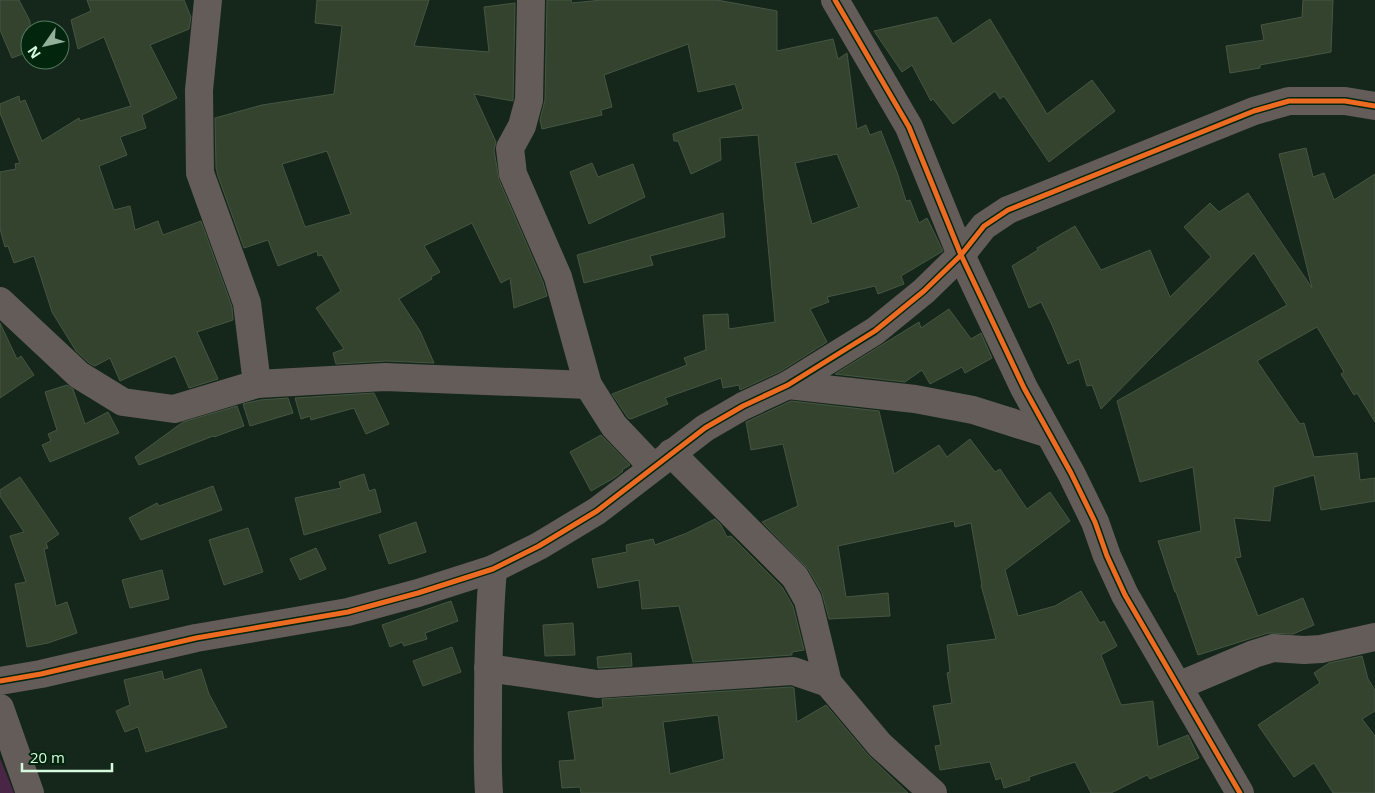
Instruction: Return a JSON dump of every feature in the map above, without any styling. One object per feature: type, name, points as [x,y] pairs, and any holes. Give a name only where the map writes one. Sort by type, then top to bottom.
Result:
[{"type":"street","points":[[208,0],[199,90],[200,173],[247,303],[257,384]]},
{"type":"street","points":[[531,0],[529,100],[522,126],[510,148],[513,174],[558,277],[588,385],[614,426],[662,460],[795,578],[808,600],[828,683],[880,745],[932,793]]},
{"type":"street","points":[[835,0],[909,127],[961,255],[1024,388],[1071,473],[1095,522],[1125,595],[1240,793]]},
{"type":"street","points":[[0,681],[41,674],[196,638],[348,612],[418,593],[493,569],[539,546],[597,511],[705,428],[743,406],[788,385],[875,331],[924,291],[961,255],[984,226],[1008,210],[1254,111],[1289,101],[1345,102],[1375,106]]},
{"type":"street","points":[[0,301],[79,375],[123,402],[174,408],[257,384],[385,377],[588,385]]},
{"type":"street","points":[[788,385],[915,399],[973,410],[1048,434]]},
{"type":"street","points":[[489,793],[488,668],[493,569]]},
{"type":"street","points":[[1178,686],[1254,654],[1274,648],[1321,649],[1375,636]]},
{"type":"street","points":[[488,668],[596,684],[793,671],[828,683]]},
{"type":"street","points":[[0,708],[30,793]]},
{"type":"shaded area","points":[[0,758],[14,793],[0,793]]},
{"type":"building","points":[[0,0],[19,0],[29,20],[20,20],[20,55],[12,58],[0,30]]},
{"type":"building","points":[[87,0],[184,0],[191,17],[189,29],[150,45],[177,98],[142,115],[146,128],[120,137],[127,155],[99,166],[114,210],[130,206],[135,230],[158,221],[163,235],[201,221],[232,307],[233,320],[197,332],[218,379],[189,388],[175,356],[120,381],[110,358],[95,366],[89,363],[76,351],[52,312],[34,256],[14,263],[8,246],[5,247],[0,229],[0,172],[16,169],[15,164],[20,163],[0,113],[0,104],[19,96],[20,102],[25,100],[42,141],[79,118],[80,121],[131,106],[104,37],[78,49],[71,20],[91,11]]},
{"type":"building","points":[[317,0],[429,0],[414,46],[489,52],[484,7],[515,3],[513,101],[474,94],[496,142],[494,150],[499,180],[543,282],[547,296],[514,308],[510,278],[501,283],[472,223],[424,246],[440,272],[399,299],[420,331],[434,363],[386,361],[336,364],[333,353],[344,349],[316,308],[341,291],[322,255],[318,256],[317,251],[278,266],[268,240],[244,248],[218,176],[216,168],[215,118],[262,105],[334,94],[342,26],[315,23]],"holes":[[[327,151],[351,214],[305,227],[282,164]]]},
{"type":"building","points":[[547,0],[571,0],[572,3],[602,0],[717,0],[777,11],[777,51],[833,39],[838,59],[847,53],[857,129],[866,125],[870,135],[881,131],[906,201],[910,200],[919,223],[927,218],[943,251],[901,276],[904,284],[878,294],[875,286],[827,297],[829,302],[810,309],[827,342],[781,371],[740,390],[739,385],[723,388],[721,378],[665,398],[668,404],[631,419],[628,418],[612,394],[687,365],[684,358],[706,350],[703,315],[728,314],[729,329],[775,322],[758,135],[720,138],[721,160],[691,174],[678,141],[674,141],[673,134],[743,109],[735,84],[698,92],[688,44],[604,75],[612,107],[601,110],[602,115],[542,129],[540,120],[545,100]],"holes":[[[837,154],[859,207],[812,224],[795,163]]]},
{"type":"building","points":[[1303,0],[1333,0],[1331,52],[1260,65],[1260,68],[1230,73],[1226,46],[1264,40],[1261,25],[1302,17]]},
{"type":"building","points":[[937,17],[953,44],[990,19],[1047,114],[1092,80],[1115,111],[1049,162],[1004,96],[1000,99],[995,91],[953,124],[933,99],[931,101],[912,65],[902,72],[874,31]]},
{"type":"building","points":[[1306,148],[1313,177],[1324,173],[1334,200],[1375,174],[1375,422],[1357,393],[1354,395],[1341,374],[1344,372],[1317,327],[1257,361],[1300,424],[1304,423],[1314,457],[1357,453],[1360,480],[1375,478],[1375,501],[1321,510],[1314,475],[1274,487],[1270,521],[1234,518],[1241,557],[1235,558],[1258,616],[1303,598],[1314,625],[1293,634],[1268,633],[1198,655],[1158,541],[1201,531],[1193,467],[1140,482],[1117,401],[1287,305],[1254,253],[1101,409],[1092,385],[1087,386],[1079,359],[1068,364],[1041,302],[1029,308],[1012,266],[1038,250],[1037,248],[1075,226],[1101,270],[1150,250],[1170,297],[1211,257],[1184,227],[1210,203],[1219,212],[1248,193],[1312,288],[1279,154]]},
{"type":"building","points":[[592,163],[598,177],[633,164],[645,197],[589,224],[570,172]]},
{"type":"building","points":[[723,213],[725,237],[650,256],[653,265],[584,283],[577,255]]},
{"type":"building","points":[[949,309],[971,339],[981,333],[992,358],[965,373],[962,367],[930,384],[922,370],[905,382],[835,374],[919,322],[921,328]]},
{"type":"building","points":[[0,323],[17,359],[21,356],[34,375],[0,398]]},
{"type":"building","points":[[67,385],[73,389],[85,424],[108,412],[119,433],[50,462],[42,445],[51,441],[48,434],[57,430],[45,392]]},
{"type":"building","points":[[374,393],[389,424],[366,434],[354,408],[311,420],[310,416],[301,419],[295,398]]},
{"type":"building","points":[[288,398],[293,413],[250,426],[243,404],[260,400]]},
{"type":"building","points":[[791,401],[879,411],[894,474],[939,445],[947,457],[970,439],[995,472],[1000,469],[1027,509],[1050,492],[1070,521],[1005,570],[1018,616],[1055,606],[1081,591],[1100,623],[1104,621],[1117,646],[1101,655],[1121,705],[1153,701],[1158,747],[1188,735],[1199,758],[1150,779],[1147,775],[1111,793],[1091,793],[1075,762],[1029,777],[1030,780],[1004,788],[1001,778],[996,780],[990,762],[940,770],[935,746],[941,745],[933,706],[952,703],[947,673],[950,672],[947,645],[996,639],[981,585],[971,523],[955,527],[954,521],[838,546],[846,597],[888,593],[890,616],[829,619],[822,593],[808,569],[762,522],[798,506],[783,444],[751,450],[746,422]]},
{"type":"building","points":[[237,406],[244,426],[139,465],[135,457],[183,422]]},
{"type":"building","points":[[601,435],[630,465],[614,478],[591,491],[570,452]]},
{"type":"building","points":[[364,474],[369,491],[375,489],[381,512],[304,535],[295,498],[341,488],[339,482]]},
{"type":"building","points":[[20,477],[59,534],[46,543],[48,548],[44,549],[56,606],[67,602],[77,633],[48,643],[27,647],[15,584],[26,582],[10,536],[24,532],[0,496],[0,490]]},
{"type":"building","points":[[213,486],[222,510],[141,540],[129,518],[157,503],[159,506]]},
{"type":"building","points":[[715,519],[721,525],[727,537],[731,536],[782,587],[793,606],[804,650],[792,652],[792,655],[693,662],[679,606],[642,609],[639,580],[598,588],[592,559],[627,552],[626,545],[653,539],[655,545],[687,533]]},
{"type":"building","points":[[416,522],[426,552],[389,564],[379,535]]},
{"type":"building","points":[[248,528],[263,572],[224,585],[209,540]]},
{"type":"building","points":[[316,548],[326,569],[300,580],[290,559]]},
{"type":"building","points":[[162,570],[169,599],[130,608],[122,580]]},
{"type":"building","points":[[451,601],[458,621],[425,633],[427,639],[404,646],[402,642],[390,647],[382,625]]},
{"type":"building","points":[[573,623],[575,655],[545,656],[543,625]]},
{"type":"building","points":[[452,647],[461,672],[423,686],[413,661]]},
{"type":"building","points":[[631,653],[632,666],[598,668],[597,657]]},
{"type":"building","points":[[1362,656],[1368,679],[1375,690],[1375,711],[1362,719],[1375,736],[1375,793],[1333,793],[1314,763],[1294,777],[1258,725],[1320,683],[1314,673],[1329,663]]},
{"type":"building","points":[[201,669],[209,694],[227,727],[146,752],[138,727],[125,732],[116,711],[130,705],[124,680],[162,671],[164,680]]},
{"type":"building","points":[[791,687],[794,688],[797,722],[826,705],[868,755],[908,793],[581,793],[580,787],[562,788],[559,761],[575,760],[568,712],[603,707],[602,699]],"holes":[[[718,715],[724,759],[670,774],[663,722]]]},
{"type":"cycle path","points":[[835,0],[909,127],[961,255],[1024,388],[1071,473],[1095,522],[1107,556],[1125,595],[1240,793]]},
{"type":"cycle path","points":[[0,681],[41,674],[196,638],[348,612],[418,593],[493,569],[539,546],[597,511],[705,428],[743,406],[788,385],[875,331],[924,291],[961,255],[984,226],[1008,210],[1254,111],[1289,101],[1345,101],[1375,106]]}]
